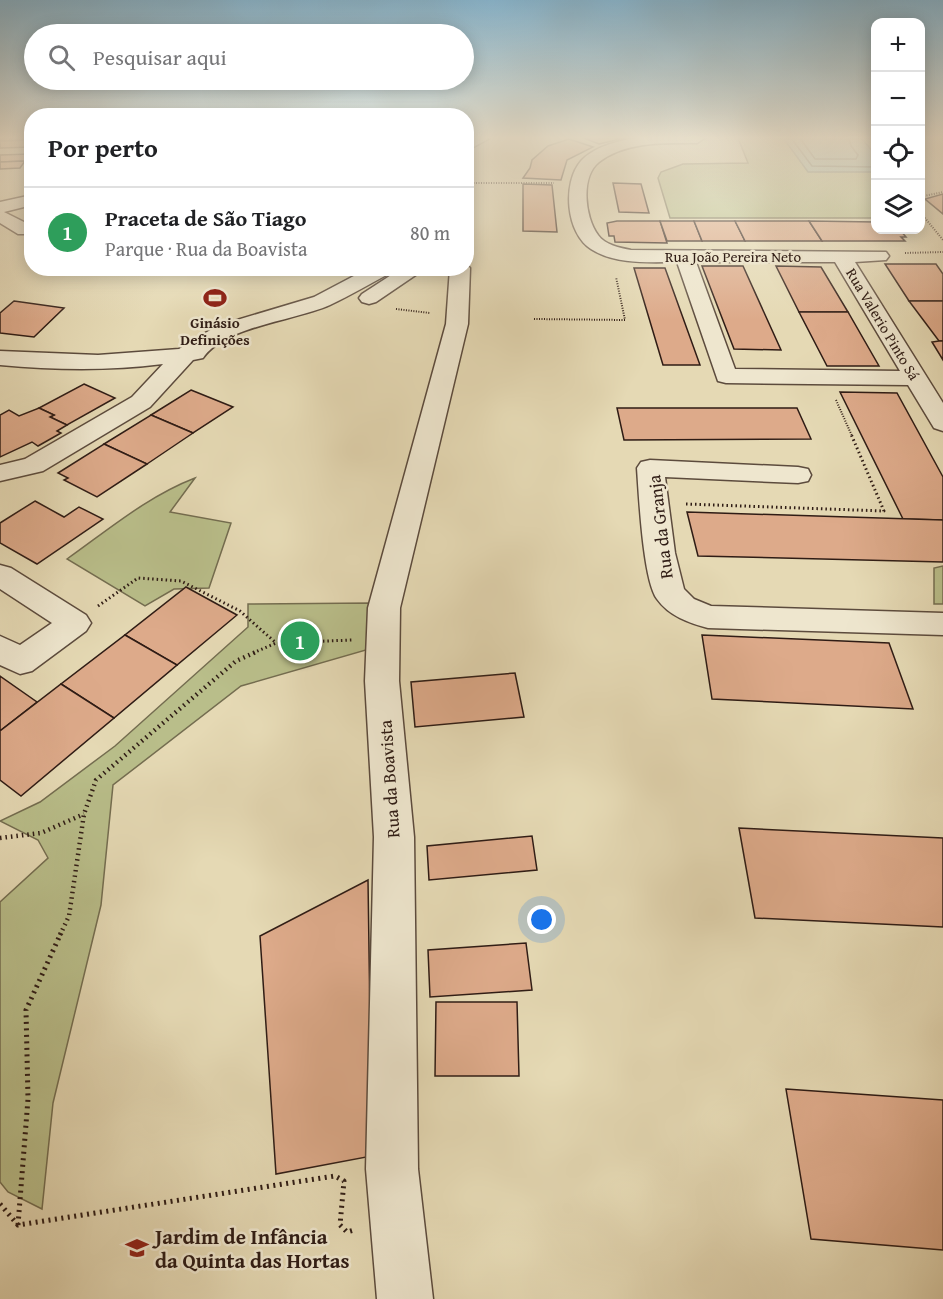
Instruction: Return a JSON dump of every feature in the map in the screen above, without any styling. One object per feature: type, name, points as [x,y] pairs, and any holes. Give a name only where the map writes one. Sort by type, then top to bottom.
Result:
[{"type":"street","name":"Rua João Pereira Neto","points":[[579,199],[580,212],[590,239],[607,250],[631,256],[879,256]]},
{"type":"street","points":[[0,207],[24,202]]},
{"type":"street","points":[[0,216],[24,225]]},
{"type":"street","points":[[685,257],[726,376],[916,378]]},
{"type":"street","name":"Rua Valerio Pinto Sá","points":[[842,257],[943,423]]},
{"type":"street","points":[[0,472],[34,465],[141,402],[186,354],[225,331],[321,301],[369,276]]},
{"type":"street","points":[[0,358],[32,361],[116,362],[229,347],[287,331],[341,311],[376,295],[404,276]]},
{"type":"street","name":"Rua da Boavista","points":[[405,1299],[392,1169],[394,837],[382,681],[384,608],[457,324],[460,276]]},
{"type":"street","name":"Rua da Granja","points":[[798,475],[650,468],[660,553],[669,593],[683,607],[708,617],[943,624]]},
{"type":"street","points":[[0,575],[75,623],[20,662],[0,648]]},
{"type":"path","points":[[925,217],[943,240]]},
{"type":"path","points":[[922,252],[943,252]]},
{"type":"path","points":[[534,319],[625,320],[616,277]]},
{"type":"path","points":[[394,309],[439,314]]},
{"type":"path","points":[[75,623],[138,578],[181,581],[240,611],[276,643]]},
{"type":"path","points":[[18,1225],[28,1099],[26,1010],[69,916],[84,814],[96,780],[236,661],[276,643],[345,640]]},
{"type":"path","points":[[0,838],[41,833],[84,814]]},
{"type":"path","points":[[18,1225],[335,1176],[344,1181],[340,1226],[347,1232],[366,1228]]},
{"type":"path","points":[[0,1204],[18,1225]]},
{"type":"green space","points":[[664,199],[871,199],[871,218],[670,218]]},
{"type":"green space","points":[[195,478],[170,512],[231,523],[209,588],[174,589],[145,606],[67,559],[145,504]]},
{"type":"green space","points":[[943,566],[943,604],[934,604],[934,568]]},
{"type":"green space","points":[[371,603],[366,650],[241,686],[113,785],[101,905],[53,1103],[42,1209],[8,1192],[0,1182],[0,902],[48,858],[38,840],[0,821],[40,802],[115,746],[248,627],[248,604]]},
{"type":"building","points":[[523,199],[553,199],[557,232],[523,231]]},
{"type":"building","points":[[616,199],[645,199],[649,213],[619,212]]},
{"type":"building","points":[[925,199],[943,199],[943,214]]},
{"type":"building","points":[[660,221],[667,243],[615,242],[614,236],[609,236],[607,223]]},
{"type":"building","points":[[660,221],[694,221],[702,241],[667,241]]},
{"type":"building","points":[[694,221],[735,221],[745,241],[702,241]]},
{"type":"building","points":[[735,221],[809,221],[822,241],[745,241]]},
{"type":"building","points":[[809,221],[871,222],[871,234],[903,234],[906,237],[901,237],[905,241],[822,241]]},
{"type":"building","points":[[885,264],[936,264],[943,274],[943,301],[909,301]]},
{"type":"building","points":[[702,266],[743,266],[781,350],[734,349]]},
{"type":"building","points":[[776,266],[821,267],[848,312],[799,312]]},
{"type":"building","points":[[634,268],[665,268],[700,365],[663,365]]},
{"type":"building","points":[[14,301],[64,308],[34,337],[0,333],[0,313]]},
{"type":"building","points":[[909,301],[943,301],[943,341],[939,341]]},
{"type":"building","points":[[799,312],[848,312],[879,366],[827,366]]},
{"type":"building","points":[[943,341],[943,360],[932,342]]},
{"type":"building","points":[[84,384],[115,398],[67,425],[50,417],[54,415],[39,408]]},
{"type":"building","points":[[191,390],[233,407],[193,433],[151,415]]},
{"type":"building","points":[[840,392],[897,393],[943,477],[943,520],[903,519]]},
{"type":"building","points":[[39,408],[54,415],[50,417],[67,425],[57,431],[61,433],[38,446],[32,442],[0,457],[0,415],[9,410],[19,416]]},
{"type":"building","points":[[617,408],[797,408],[811,439],[624,440]]},
{"type":"building","points":[[151,415],[193,433],[147,464],[104,444]]},
{"type":"building","points":[[104,444],[147,464],[97,497],[64,480],[68,478],[58,473]]},
{"type":"building","points":[[35,501],[64,517],[79,507],[103,519],[37,564],[0,543],[0,523]]},
{"type":"building","points":[[687,512],[943,520],[943,562],[698,556]]},
{"type":"building","points":[[186,587],[237,615],[177,665],[125,635]]},
{"type":"building","points":[[125,635],[177,665],[114,718],[61,684]]},
{"type":"building","points":[[702,635],[889,643],[913,709],[712,699]]},
{"type":"building","points":[[515,673],[524,717],[415,727],[411,682]]},
{"type":"building","points":[[0,676],[37,702],[0,731]]},
{"type":"building","points":[[61,684],[114,718],[21,796],[0,780],[0,731]]},
{"type":"building","points":[[739,828],[943,838],[943,927],[755,918]]},
{"type":"building","points":[[532,836],[537,870],[429,880],[427,846]]},
{"type":"building","points":[[368,880],[372,1156],[276,1174],[260,936]]},
{"type":"building","points":[[526,943],[532,990],[430,997],[428,950]]},
{"type":"building","points":[[436,1002],[517,1002],[519,1076],[435,1076]]},
{"type":"building","points":[[786,1089],[943,1100],[943,1250],[811,1239]]},
{"type":"place","name":"Ginásio Definições","points":[[215,298]]},
{"type":"place","name":"Praceta de São Tiago","points":[[300,641]]},
{"type":"place","name":"Jardim de Infância da Quinta das Hortas","points":[[137,1248]]}]
